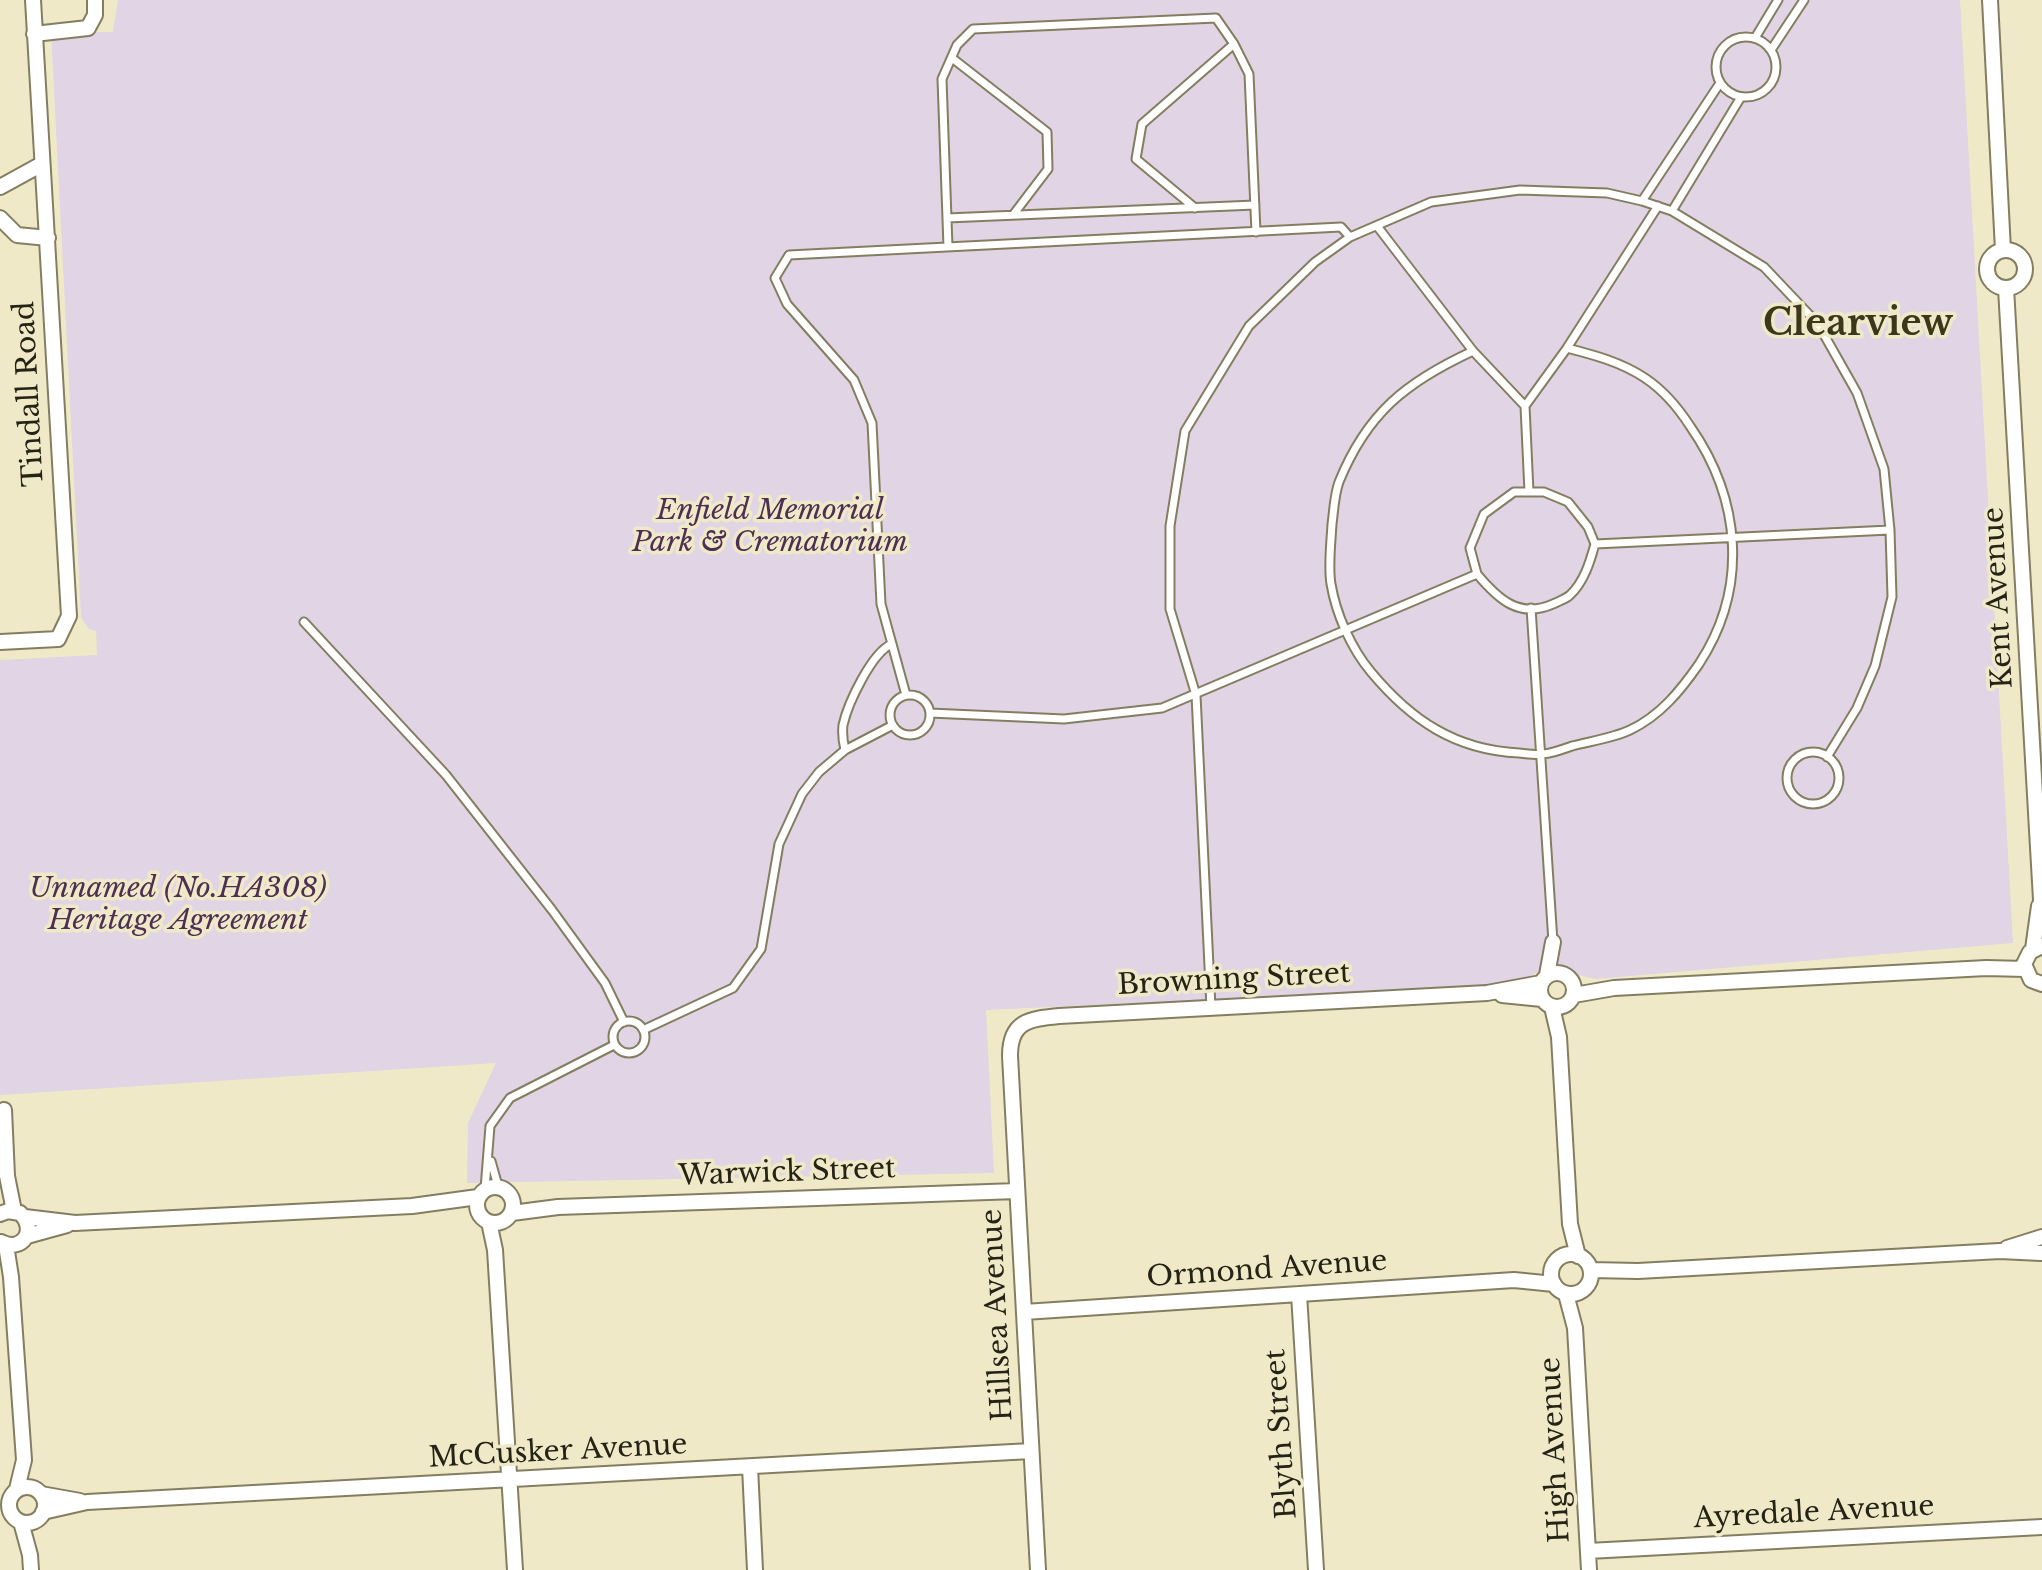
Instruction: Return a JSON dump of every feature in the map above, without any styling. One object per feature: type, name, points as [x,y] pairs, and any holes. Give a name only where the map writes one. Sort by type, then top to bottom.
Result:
[{"type":"street","name":"Tindall Road","points":[[0,642],[58,639],[69,616],[33,0]]},
{"type":"street","points":[[34,34],[88,28],[95,15],[95,0]]},
{"type":"street","points":[[1990,0],[2003,250]]},
{"type":"street","points":[[0,187],[42,164]]},
{"type":"street","points":[[0,218],[17,235],[48,238]]},
{"type":"street","points":[[2003,250],[2019,255],[2025,268],[2020,283],[2006,288],[1993,283],[1987,273],[1989,260],[2003,250]]},
{"type":"street","points":[[2025,268],[2042,267]]},
{"type":"street","name":"Kent Avenue","points":[[2006,288],[2036,676],[2041,911],[2032,955]]},
{"type":"street","points":[[1553,942],[1544,979],[1562,994]]},
{"type":"street","points":[[1553,942],[1562,994],[1559,1037],[1570,1224],[1578,1256],[1584,1259],[1576,1284]]},
{"type":"street","points":[[2032,955],[2027,975],[2039,984],[2042,1001]]},
{"type":"street","name":"Browning Street","points":[[1010,1056],[1010,1042],[1018,1027],[1033,1019],[1487,993],[1562,994],[1614,988],[1986,968],[2032,955]]},
{"type":"street","name":"Browning Street","points":[[1487,993],[1544,979],[1553,973],[1562,994]]},
{"type":"street","name":"Hillsea Avenue","points":[[1010,1056],[1038,1570]]},
{"type":"street","points":[[4,1110],[10,1214],[29,1230],[13,1242],[11,1277],[24,1460],[45,1506],[30,1562]]},
{"type":"street","points":[[10,1214],[75,1223],[412,1206],[505,1189],[504,1214],[495,1250],[515,1570]]},
{"type":"street","name":"Warwick Street","points":[[504,1214],[558,1207],[1017,1191]]},
{"type":"street","points":[[484,1195],[483,1219],[504,1214]]},
{"type":"street","points":[[13,1242],[75,1223]]},
{"type":"street","points":[[1557,1263],[1570,1224]]},
{"type":"street","points":[[2042,1238],[2042,1254]]},
{"type":"street","name":"Ormond Avenue","points":[[2000,1251],[2042,1238]]},
{"type":"street","name":"Ormond Avenue","points":[[1024,1312],[1514,1280],[1576,1284],[1638,1271],[2000,1251],[2042,1254]]},
{"type":"street","name":"Ormond Avenue","points":[[1514,1280],[1578,1256]]},
{"type":"street","name":"High Avenue","points":[[1557,1263],[1576,1284],[1575,1328],[1589,1570]]},
{"type":"street","name":"Blyth Street","points":[[1299,1294],[1316,1570]]},
{"type":"street","name":"McCusker Avenue","points":[[40,1516],[87,1502],[1031,1451]]},
{"type":"street","points":[[24,1460],[9,1497],[11,1517],[30,1562]]},
{"type":"street","points":[[750,1467],[755,1570]]},
{"type":"street","points":[[9,1497],[23,1487],[39,1492]]},
{"type":"street","name":"McCusker Avenue","points":[[39,1492],[87,1502]]},
{"type":"street","points":[[11,1517],[40,1516]]},
{"type":"street","name":"Ayredale Avenue","points":[[1588,1551],[2042,1527]]},
{"type":"lane","points":[[1755,38],[1778,0]]},
{"type":"lane","points":[[1771,50],[1804,0]]},
{"type":"lane","points":[[948,247],[942,79],[957,45],[973,29],[988,28],[1216,18],[1249,74],[1256,232]]},
{"type":"lane","points":[[1739,38],[1755,38],[1771,50],[1776,67],[1771,84],[1758,95],[1741,97],[1725,89],[1715,67],[1725,45],[1739,38]]},
{"type":"lane","points":[[1195,208],[1136,159],[1142,124],[1234,44]]},
{"type":"lane","points":[[952,58],[1047,132],[1048,169],[1013,215]]},
{"type":"lane","points":[[1642,201],[1720,83]]},
{"type":"lane","points":[[1672,211],[1741,97]]},
{"type":"lane","points":[[1211,1008],[1196,695],[1170,609],[1170,526],[1185,431],[1249,326],[1315,262],[1350,237],[1431,202],[1520,190],[1607,193],[1658,206],[1672,211],[1764,267],[1818,324],[1862,406],[1884,469],[1892,597],[1875,666],[1857,708],[1827,757]]},
{"type":"lane","points":[[947,218],[1255,205]]},
{"type":"lane","points":[[1529,492],[1525,406],[1567,348],[1658,206]]},
{"type":"lane","points":[[1377,226],[1473,351],[1525,406]]},
{"type":"lane","points":[[906,695],[881,604],[872,423],[854,380],[787,304],[775,278],[789,255],[1341,227],[1350,237]]},
{"type":"lane","points":[[1473,351],[1408,386],[1375,420],[1352,451],[1335,492],[1331,584],[1345,631],[1368,668],[1397,702],[1445,737],[1499,752],[1542,755],[1631,730],[1677,696],[1710,647],[1729,595],[1734,537],[1721,482],[1702,443],[1679,410],[1647,378],[1607,358],[1567,348]]},
{"type":"lane","points":[[1514,492],[1529,492],[1544,492],[1568,502],[1588,527],[1595,544],[1587,570],[1569,597],[1542,609],[1516,607],[1495,597],[1477,574],[1470,548],[1484,514],[1514,492]]},
{"type":"lane","points":[[1595,544],[1890,530]]},
{"type":"lane","points":[[930,713],[1064,719],[1162,708],[1477,574]]},
{"type":"lane","points":[[1531,608],[1553,942]]},
{"type":"lane","points":[[304,622],[446,775],[596,971],[624,1022]]},
{"type":"lane","points":[[845,750],[842,734],[847,714],[880,651],[892,644]]},
{"type":"lane","points":[[906,695],[924,701],[930,713],[926,726],[916,734],[903,733],[893,725],[890,716],[892,707],[906,695]]},
{"type":"lane","points":[[643,1030],[733,988],[761,949],[779,844],[802,794],[819,772],[845,750],[893,725]]},
{"type":"lane","points":[[1819,753],[1827,757],[1838,772],[1835,790],[1829,798],[1812,804],[1795,797],[1787,781],[1790,765],[1803,754],[1819,753]]},
{"type":"lane","points":[[624,1022],[635,1023],[643,1030],[644,1042],[636,1051],[624,1053],[614,1045],[614,1031],[624,1022]]},
{"type":"lane","points":[[484,1195],[490,1126],[510,1098],[614,1045]]},
{"type":"lane","points":[[484,1195],[489,1155]]},
{"type":"green space","name":"Enfield Memorial Park & Crematorium","points":[[118,0],[1960,0],[2013,943],[1595,979],[1549,968],[1505,986],[986,1010],[994,1173],[467,1183],[468,1123],[496,1063],[0,1095],[0,660],[97,655],[96,631],[89,629],[81,618],[51,32],[113,32]]},
{"type":"district","name":"Clearview","points":[[1858,325]]},
{"type":"park label","name":"Unnamed (No.HA308) Heritage Agreement","points":[[178,905]]}]
